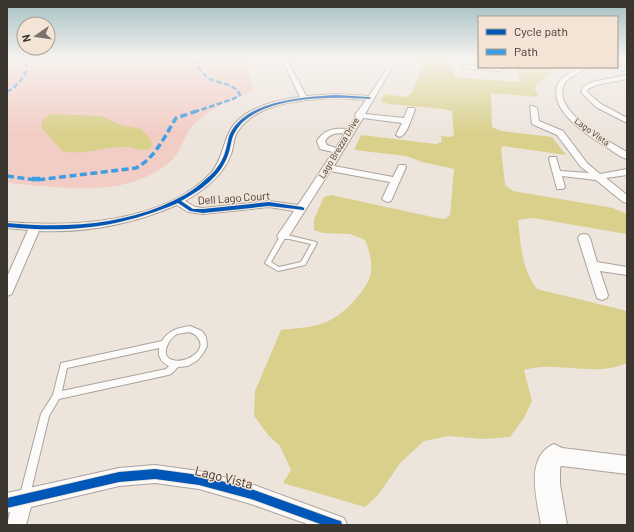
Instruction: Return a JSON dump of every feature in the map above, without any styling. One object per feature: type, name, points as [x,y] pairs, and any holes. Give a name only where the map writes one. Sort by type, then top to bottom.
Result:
[{"type":"street","points":[[297,84],[304,98]]},
{"type":"street","name":"Lago Brezza Drive","points":[[283,236],[328,168],[378,84]]},
{"type":"street","name":"Lago Vista","points":[[562,84],[560,86],[559,95],[562,104],[568,113],[578,123],[627,156]]},
{"type":"street","points":[[591,84],[585,88],[584,92],[588,98],[627,121]]},
{"type":"street","points":[[7,225],[35,228],[74,228],[125,221],[178,201],[193,192],[215,174],[228,153],[230,138],[242,121],[266,108],[304,98],[344,96],[369,98]]},
{"type":"street","points":[[533,108],[535,122],[560,133],[584,165],[627,200]]},
{"type":"street","points":[[400,135],[411,110]]},
{"type":"street","points":[[614,114],[627,112]]},
{"type":"street","points":[[359,115],[407,121]]},
{"type":"street","points":[[338,151],[324,147],[320,141],[322,137],[325,133],[332,131],[349,132]]},
{"type":"street","points":[[553,159],[560,187]]},
{"type":"street","points":[[387,199],[402,167]]},
{"type":"street","points":[[328,168],[396,180]]},
{"type":"street","points":[[557,173],[597,177],[627,172]]},
{"type":"street","name":"Dell Lago Court","points":[[178,201],[192,210],[203,211],[269,204],[302,209]]},
{"type":"street","points":[[7,291],[35,228]]},
{"type":"street","points":[[584,238],[602,295]]},
{"type":"street","points":[[593,265],[627,271]]},
{"type":"street","points":[[554,525],[547,484],[548,465],[554,456],[627,465]]},
{"type":"street","name":"Lago Vista","points":[[16,501],[119,477],[155,474],[200,480],[244,492],[337,525]]},
{"type":"street","points":[[16,501],[16,525]]},
{"type":"lane","points":[[283,236],[314,243],[303,264],[278,270],[268,263],[283,236]]},
{"type":"lane","points":[[57,396],[168,372],[175,365],[188,362],[199,355],[203,348],[204,342],[202,336],[197,331],[182,330],[174,332],[163,344],[161,351],[163,358],[175,365]]},
{"type":"lane","points":[[16,501],[45,414],[57,396],[64,365],[163,344]]},
{"type":"shaded area","points":[[7,84],[252,84],[254,90],[219,106],[196,122],[190,129],[177,154],[171,161],[153,173],[134,181],[114,186],[92,188],[49,187],[7,183]]},
{"type":"shaded area","points":[[416,84],[538,84],[535,86],[535,90],[538,93],[538,97],[491,93],[492,127],[501,131],[552,137],[566,155],[503,146],[501,149],[505,185],[513,191],[613,208],[627,214],[627,234],[533,218],[518,220],[525,265],[537,289],[627,311],[627,363],[601,369],[537,367],[524,370],[532,401],[524,418],[510,437],[483,439],[448,436],[424,441],[401,462],[378,495],[365,507],[283,483],[291,470],[280,446],[269,436],[254,416],[255,391],[281,330],[315,326],[332,319],[345,310],[357,298],[369,279],[371,260],[365,240],[350,234],[323,233],[314,230],[314,219],[324,197],[331,195],[437,218],[445,219],[450,215],[454,169],[422,162],[406,156],[354,150],[361,135],[436,144],[442,142],[441,136],[454,136],[452,111],[381,102],[384,94],[406,97],[412,93]]},
{"type":"shaded area","points":[[51,114],[100,116],[121,125],[141,129],[151,139],[152,146],[149,149],[143,150],[120,147],[87,152],[62,151],[41,127],[43,119]]},
{"type":"marked path","points":[[7,92],[15,88],[18,84]]},
{"type":"marked path","points":[[7,176],[36,180],[136,168],[146,163],[157,149],[176,118],[233,99],[240,95],[235,88],[226,84]]},
{"type":"cycle path","points":[[178,201],[207,182],[219,169],[224,161],[234,130],[245,118],[259,110],[277,103],[296,99],[336,96],[369,98]]},
{"type":"cycle path","points":[[7,225],[51,228],[94,225],[136,217],[178,201],[192,210],[203,211],[269,204],[302,209]]},
{"type":"cycle path","points":[[7,503],[119,477],[155,474],[199,480],[251,494],[337,525]]}]
